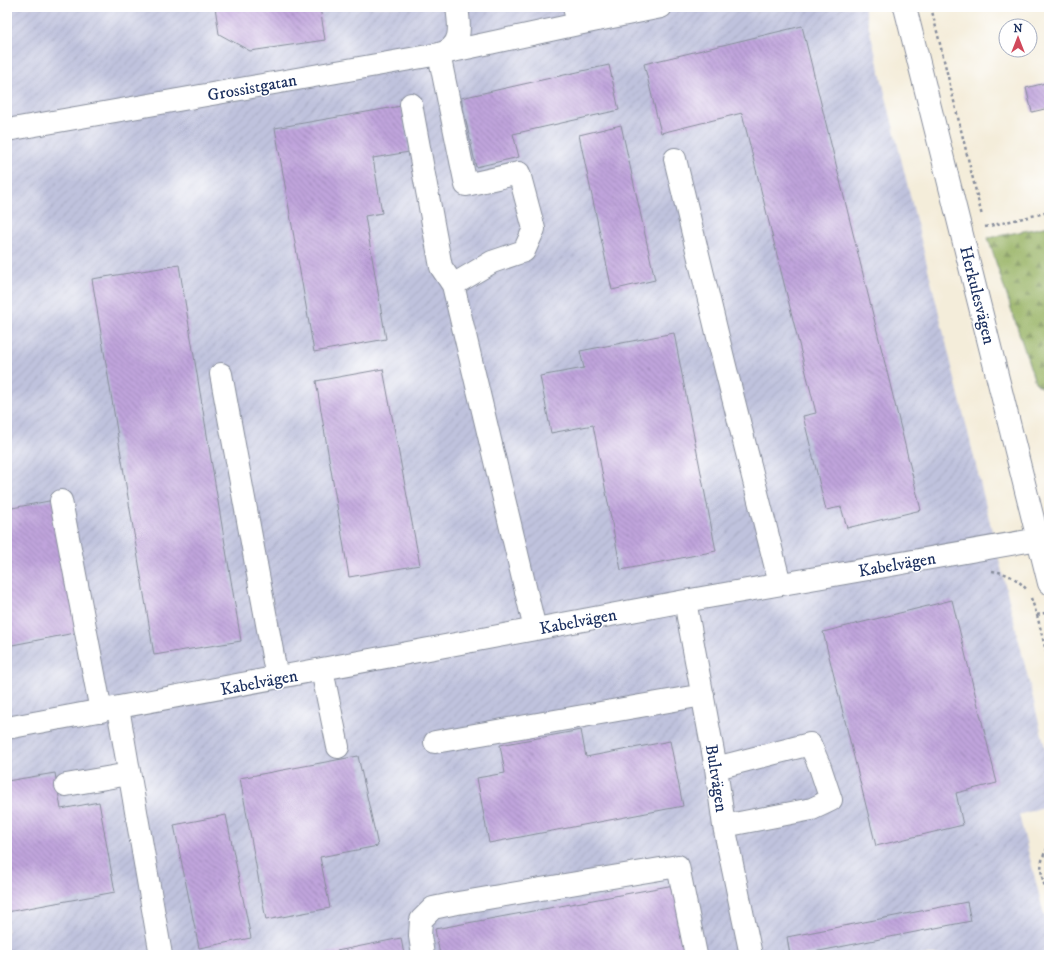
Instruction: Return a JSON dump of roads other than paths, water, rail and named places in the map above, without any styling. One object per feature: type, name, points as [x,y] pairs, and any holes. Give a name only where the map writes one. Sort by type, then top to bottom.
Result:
[{"type":"street","points":[[453,285],[492,262],[524,251],[534,229],[519,173],[466,185],[444,53],[458,41],[460,28],[457,7]]},
{"type":"street","name":"Grossistgatan","points":[[7,130],[444,53],[576,15],[661,7]]},
{"type":"street","name":"Herkulesvägen","points":[[905,7],[1049,584]]},
{"type":"street","points":[[410,104],[441,267],[453,285],[535,630]]},
{"type":"street","points":[[675,159],[780,584]]},
{"type":"street","points":[[221,374],[277,678]]},
{"type":"street","points":[[61,501],[109,710],[129,774],[161,955]]},
{"type":"street","name":"Kabelvägen","points":[[7,728],[685,601],[1038,539]]},
{"type":"street","name":"Bultvägen","points":[[685,601],[716,768],[724,826],[751,955]]},
{"type":"street","points":[[322,670],[338,748]]},
{"type":"street","points":[[435,742],[703,695]]},
{"type":"street","points":[[716,768],[810,744],[820,767],[831,800],[812,809],[724,826]]},
{"type":"street","points":[[66,785],[129,774]]},
{"type":"street","points":[[423,955],[420,936],[422,920],[433,908],[678,866],[696,955]]}]
